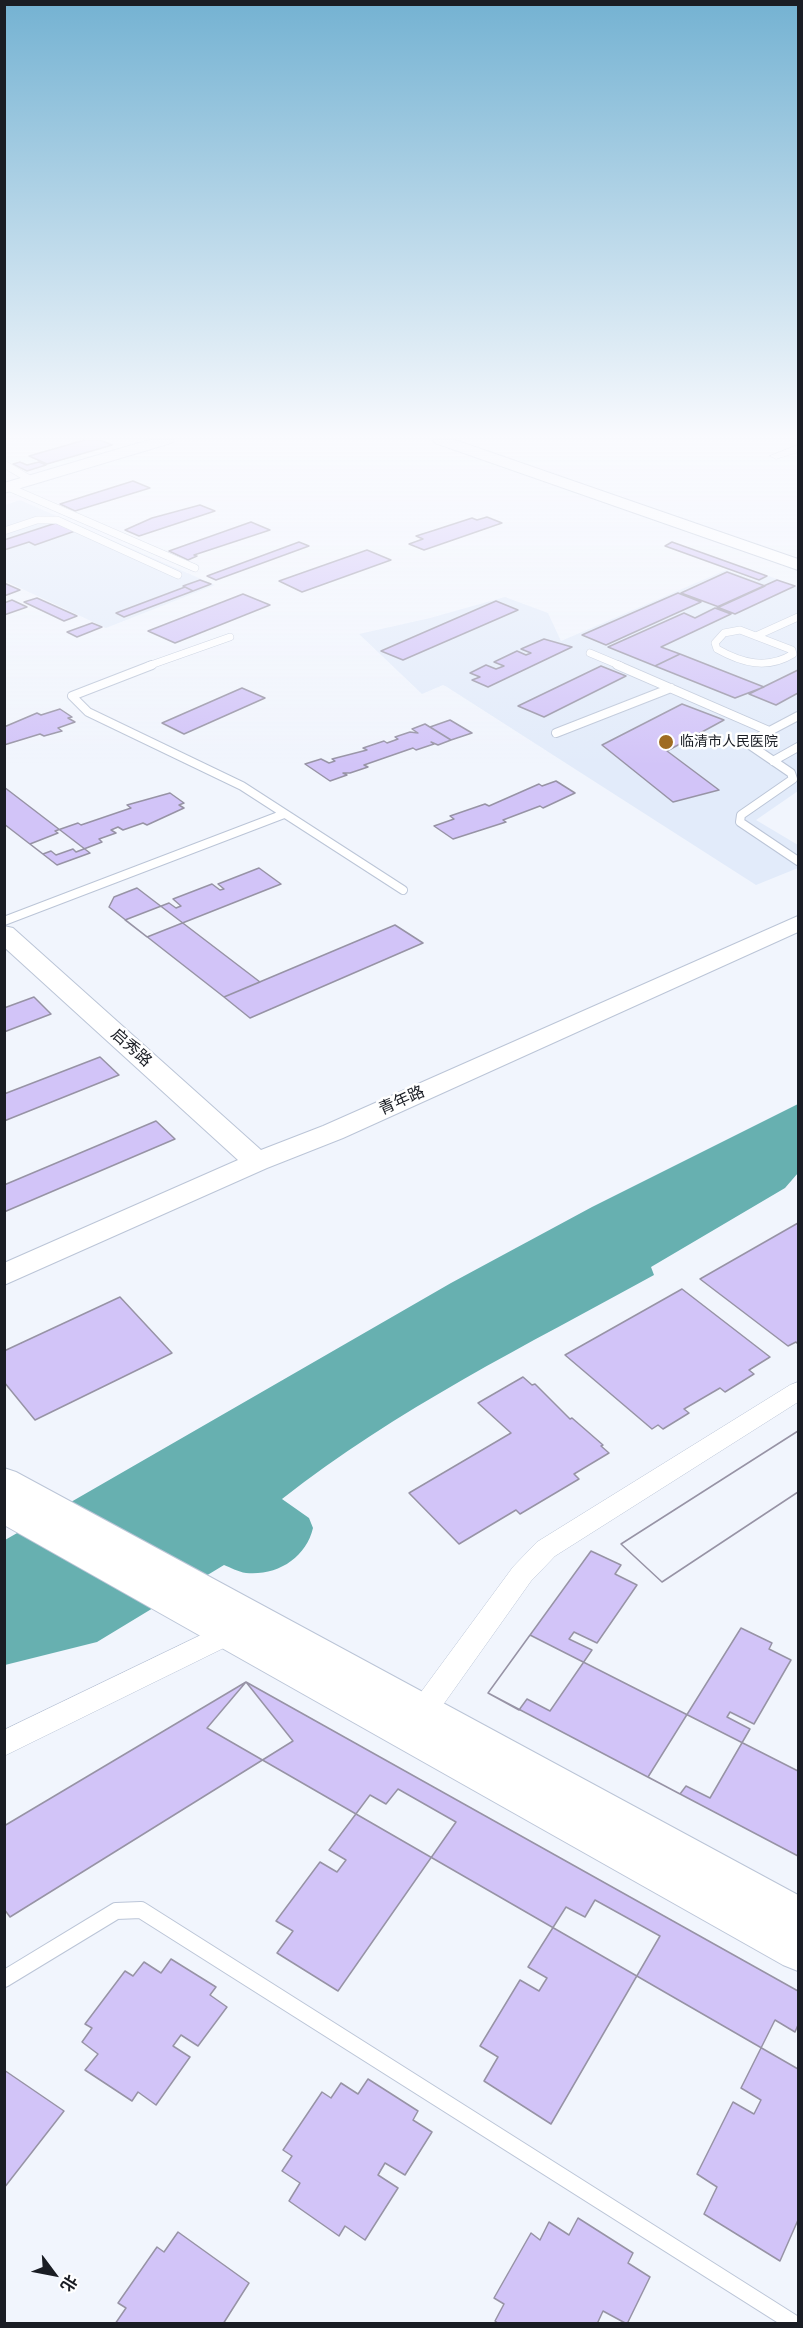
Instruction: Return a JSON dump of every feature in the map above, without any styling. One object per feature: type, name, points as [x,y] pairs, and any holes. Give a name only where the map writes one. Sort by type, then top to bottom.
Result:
[{"type":"street","points":[[751,549],[798,565]]},
{"type":"street","points":[[782,549],[798,554]]},
{"type":"street","name":"青年路","points":[[4,1275],[257,1162],[333,1132],[798,923]]},
{"type":"street","name":"启秀路","points":[[4,933],[257,1162]]},
{"type":"street","points":[[423,1711],[522,1574],[546,1549],[798,1391]]},
{"type":"street","points":[[14,1500],[798,1951]]},
{"type":"street","points":[[216,1617],[423,1711],[798,1917]]},
{"type":"street","points":[[4,1744],[216,1617]]},
{"type":"lane","points":[[120,549],[178,575]]},
{"type":"lane","points":[[150,549],[195,568]]},
{"type":"lane","points":[[756,636],[798,617]]},
{"type":"lane","points":[[740,630],[756,636],[792,650],[793,654],[771,664],[760,664],[727,654],[717,649],[715,643],[729,631],[740,630]]},
{"type":"lane","points":[[230,637],[74,693],[72,696],[88,712],[242,786],[403,890]]},
{"type":"lane","points":[[787,648],[798,642]]},
{"type":"lane","points":[[590,653],[769,731]]},
{"type":"lane","points":[[556,733],[671,688]]},
{"type":"lane","points":[[798,716],[747,743],[791,773],[793,779],[741,815],[740,822],[798,861]]},
{"type":"lane","points":[[772,760],[798,747]]},
{"type":"lane","points":[[4,921],[284,814]]},
{"type":"lane","points":[[4,1979],[116,1911],[141,1910],[795,2324]]},
{"type":"shaded area","points":[[5,549],[132,549],[215,585],[106,628],[5,581]]},
{"type":"shaded area","name":"临清市人民医院","points":[[726,570],[758,581],[769,576],[798,587],[798,791],[756,820],[798,845],[798,868],[756,885],[447,687],[443,685],[422,694],[359,634],[430,618],[505,597],[548,613],[561,641]]},
{"type":"water","points":[[798,1104],[798,1173],[785,1188],[651,1267],[654,1275],[416,1407],[326,1466],[282,1499],[309,1518],[313,1528],[304,1548],[288,1563],[279,1568],[257,1573],[243,1572],[224,1565],[97,1642],[5,1665],[5,1540],[451,1283],[592,1207]]},
{"type":"building","points":[[176,549],[213,549],[194,555],[197,556],[188,560],[169,551]]},
{"type":"building","points":[[281,549],[302,549],[216,580],[207,576]]},
{"type":"building","points":[[672,549],[691,549],[767,576],[759,580]]},
{"type":"building","points":[[367,550],[391,560],[302,592],[279,581]]},
{"type":"building","points":[[727,572],[765,586],[719,607],[681,593]]},
{"type":"building","points":[[200,580],[211,584],[193,591],[183,586]]},
{"type":"building","points":[[777,580],[795,586],[735,614],[717,607]]},
{"type":"building","points":[[4,583],[20,590],[4,596]]},
{"type":"building","points":[[185,587],[193,591],[124,617],[116,613]]},
{"type":"building","points":[[678,593],[701,602],[606,645],[582,635]]},
{"type":"building","points":[[243,594],[270,605],[175,643],[148,631]]},
{"type":"building","points":[[37,598],[77,616],[64,621],[24,602]]},
{"type":"building","points":[[12,600],[27,607],[4,615],[4,603]]},
{"type":"building","points":[[496,601],[518,610],[403,660],[381,651]]},
{"type":"building","points":[[715,608],[731,614],[661,647],[680,654],[655,666],[608,647],[684,613],[695,618]]},
{"type":"building","points":[[92,623],[102,627],[77,637],[67,632]]},
{"type":"building","points":[[544,639],[572,647],[488,687],[472,680],[480,677],[470,673],[486,665],[496,669],[504,666],[494,662],[517,651],[526,655],[531,653],[521,649]]},
{"type":"building","points":[[680,654],[764,687],[735,698],[655,666]]},
{"type":"building","points":[[601,666],[626,676],[544,717],[518,706]]},
{"type":"building","points":[[798,670],[798,693],[776,705],[749,694]]},
{"type":"building","points":[[242,688],[265,698],[184,734],[162,723]]},
{"type":"building","points":[[682,704],[724,720],[667,751],[719,790],[673,802],[602,745]]},
{"type":"building","points":[[60,709],[72,717],[68,718],[75,722],[58,728],[62,731],[44,736],[40,734],[4,745],[4,727],[37,713],[41,715]]},
{"type":"building","points":[[450,720],[472,733],[451,740],[430,727]]},
{"type":"building","points":[[425,724],[451,740],[438,745],[431,742],[434,744],[416,750],[413,748],[364,765],[368,767],[343,773],[347,775],[330,781],[305,764],[321,759],[329,763],[335,761],[332,759],[367,750],[363,748],[384,741],[387,743],[398,739],[395,737],[410,732],[418,733],[412,729]]},
{"type":"building","points":[[556,781],[575,793],[543,808],[540,806],[503,820],[506,822],[453,839],[434,826],[454,819],[450,816],[485,804],[489,806],[539,784],[542,786]]},
{"type":"building","points":[[4,787],[90,853],[57,865],[4,824]]},
{"type":"building","points":[[170,793],[184,803],[179,805],[184,808],[147,825],[143,823],[123,830],[118,827],[111,830],[116,833],[99,839],[102,842],[76,852],[73,849],[56,855],[51,851],[43,854],[30,844],[58,833],[55,831],[78,823],[81,825],[131,808],[127,805]]},
{"type":"building","points":[[259,868],[281,884],[147,937],[125,920],[169,903],[176,908],[181,906],[173,899],[212,884],[220,890],[224,889],[218,884]]},
{"type":"building","points":[[137,888],[260,982],[224,997],[109,907],[114,897]]},
{"type":"building","points":[[395,925],[423,943],[250,1018],[224,997]]},
{"type":"building","points":[[34,997],[51,1014],[4,1032],[4,1008]]},
{"type":"building","points":[[100,1057],[119,1075],[4,1121],[4,1094]]},
{"type":"building","points":[[156,1121],[175,1139],[4,1212],[4,1185]]},
{"type":"building","points":[[798,1223],[798,1344],[796,1342],[788,1346],[700,1279]]},
{"type":"building","points":[[682,1289],[770,1357],[749,1370],[754,1374],[725,1392],[720,1388],[684,1409],[689,1413],[663,1429],[658,1425],[652,1429],[565,1355]]},
{"type":"building","points":[[120,1297],[172,1353],[35,1420],[4,1382],[4,1351]]},
{"type":"building","points":[[523,1377],[532,1385],[535,1384],[609,1453],[574,1474],[579,1479],[520,1514],[516,1510],[459,1544],[409,1493],[511,1433],[478,1403]]},
{"type":"building","points":[[798,1431],[798,1492],[662,1582],[621,1544]]},
{"type":"building","points":[[798,1431],[798,1492],[662,1582],[621,1544]]},
{"type":"building","points":[[591,1551],[621,1565],[615,1574],[637,1585],[597,1643],[574,1632],[569,1639],[592,1650],[550,1711],[527,1699],[519,1710],[488,1693]]},
{"type":"building","points":[[741,1628],[772,1643],[769,1649],[791,1660],[754,1724],[730,1712],[727,1717],[750,1729],[710,1798],[686,1786],[680,1794],[648,1777]]},
{"type":"building","points":[[530,1635],[798,1771],[798,1856],[488,1693]]},
{"type":"building","points":[[246,1682],[293,1741],[10,1917],[4,1909],[4,1826]]},
{"type":"building","points":[[246,1682],[798,1991],[798,2069],[207,1728]]},
{"type":"building","points":[[398,1789],[456,1822],[338,1991],[277,1953],[293,1931],[276,1921],[320,1862],[337,1872],[346,1860],[329,1850],[370,1795],[386,1804]]},
{"type":"building","points":[[595,1900],[660,1936],[551,2124],[484,2081],[498,2057],[480,2046],[520,1980],[539,1991],[547,1978],[528,1967],[566,1907],[585,1917]]},
{"type":"building","points":[[171,1959],[216,1987],[210,1995],[227,2007],[198,2046],[181,2035],[173,2046],[190,2057],[156,2105],[138,2092],[132,2101],[85,2070],[98,2054],[82,2042],[92,2028],[85,2024],[125,1971],[133,1976],[144,1962],[161,1973]]},
{"type":"building","points":[[775,2020],[795,2032],[798,2025],[798,2220],[780,2261],[704,2214],[717,2187],[697,2174],[733,2102],[754,2114],[761,2100],[741,2088]]},
{"type":"building","points":[[4,2070],[64,2111],[4,2188]]},
{"type":"building","points":[[368,2079],[418,2111],[413,2120],[432,2132],[405,2175],[385,2163],[378,2175],[398,2188],[365,2240],[345,2226],[339,2236],[289,2201],[300,2183],[282,2171],[292,2156],[283,2150],[322,2092],[331,2098],[341,2083],[358,2094]]},
{"type":"building","points":[[578,2218],[633,2253],[628,2263],[650,2277],[627,2324],[603,2311],[597,2324],[499,2324],[495,2321],[504,2304],[494,2298],[531,2233],[540,2240],[549,2222],[569,2235]]},
{"type":"building","points":[[178,2232],[249,2283],[223,2324],[115,2324],[126,2308],[118,2303],[157,2247],[164,2252]]},
{"type":"place","name":"临清市人民医院","points":[[666,742]]}]
